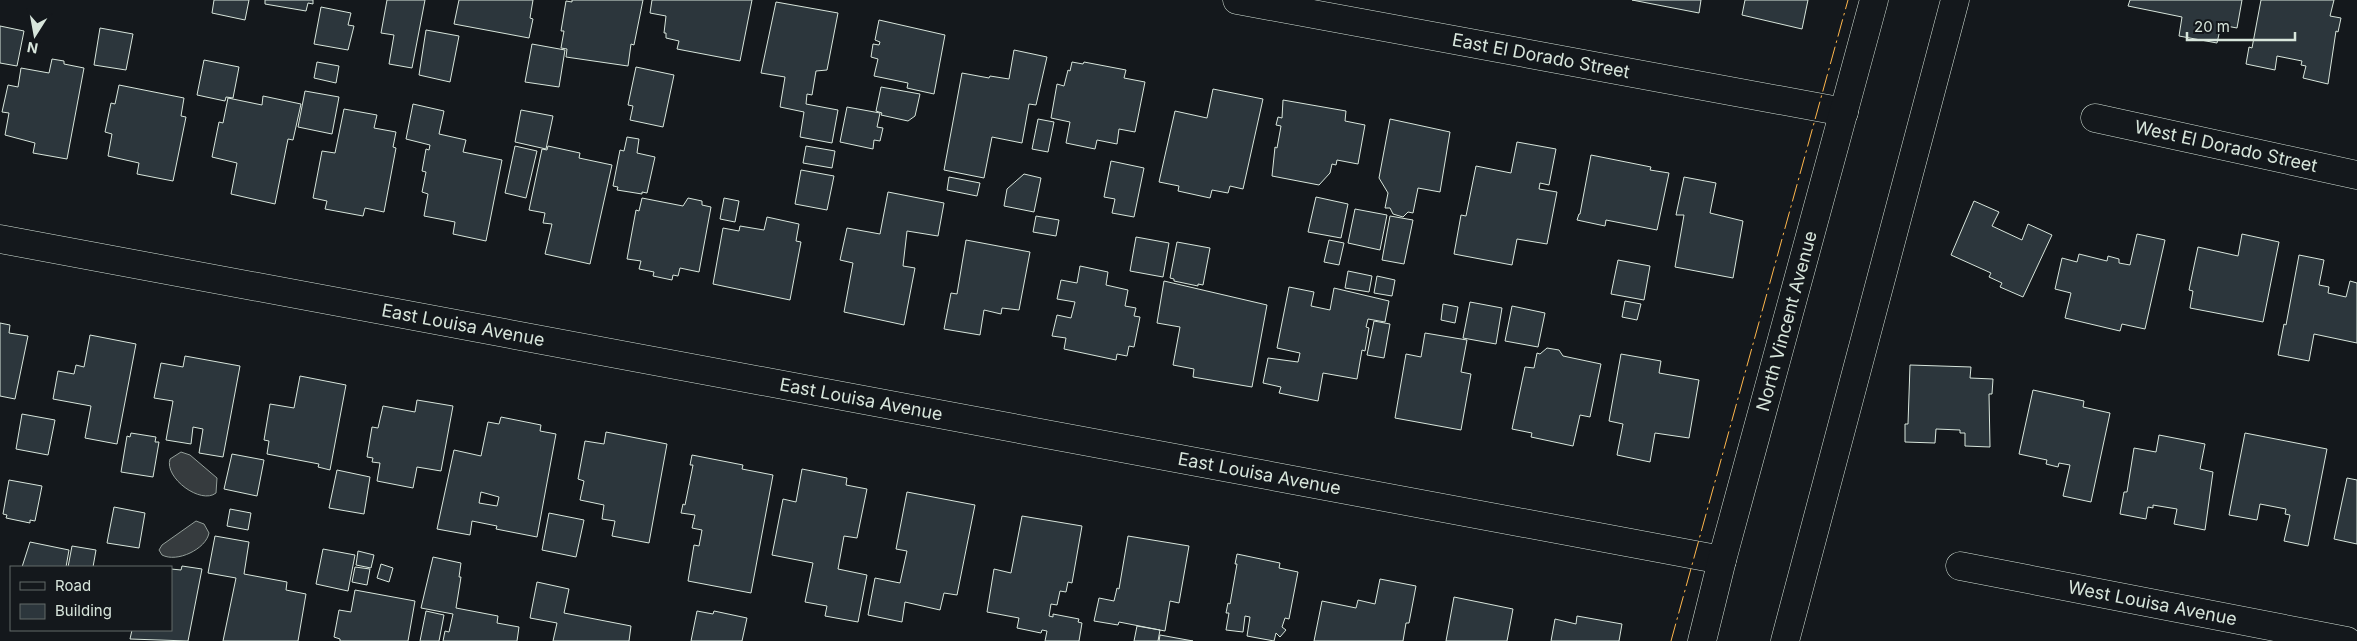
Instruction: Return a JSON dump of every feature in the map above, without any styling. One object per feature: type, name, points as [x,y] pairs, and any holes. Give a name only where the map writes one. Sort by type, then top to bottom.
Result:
[{"type":"street","name":"East El Dorado Street","points":[[1237,0],[1844,112]]},
{"type":"street","name":"North Vincent Avenue","points":[[1702,641],[1722,560],[1874,0]]},
{"type":"street","points":[[1785,641],[1955,0]]},
{"type":"street","name":"West El Dorado Street","points":[[2095,118],[2357,175]]},
{"type":"street","name":"East Louisa Avenue","points":[[0,239],[1722,560]]},
{"type":"street","name":"West Louisa Avenue","points":[[1960,566],[2347,641]]},
{"type":"shaded area","points":[[181,452],[190,455],[217,478],[216,493],[209,496],[193,493],[178,481],[170,466],[170,459]]},
{"type":"shaded area","points":[[196,521],[204,524],[209,533],[207,539],[197,549],[183,556],[168,557],[162,555],[159,550],[162,545]]},
{"type":"building","points":[[214,0],[249,0],[245,20],[212,13]]},
{"type":"building","points":[[265,0],[313,0],[313,4],[308,3],[306,11],[265,4]]},
{"type":"building","points":[[387,0],[425,0],[412,68],[389,64],[394,35],[381,33]]},
{"type":"building","points":[[459,0],[533,0],[530,18],[533,19],[529,38],[454,24]]},
{"type":"building","points":[[572,0],[643,0],[634,45],[631,44],[628,66],[566,57],[567,49],[561,48],[564,31],[561,31],[566,1],[572,2]]},
{"type":"building","points":[[652,0],[752,0],[740,61],[677,49],[679,41],[666,38],[666,33],[664,33],[666,16],[650,13]]},
{"type":"building","points":[[1632,0],[1701,0],[1699,13]]},
{"type":"building","points":[[1745,0],[1808,0],[1802,29],[1742,15]]},
{"type":"building","points":[[2130,0],[2242,0],[2237,28],[2221,25],[2217,43],[2179,36],[2182,17],[2128,6]]},
{"type":"building","points":[[2261,0],[2334,0],[2330,16],[2341,18],[2338,32],[2336,31],[2328,84],[2303,78],[2306,66],[2301,65],[2302,61],[2277,56],[2275,70],[2246,64],[2249,47],[2252,48]]},
{"type":"building","points":[[776,2],[838,13],[827,70],[816,71],[812,95],[807,94],[806,104],[838,110],[832,143],[800,137],[804,112],[780,107],[785,77],[761,73]]},
{"type":"building","points":[[321,7],[351,13],[348,25],[354,26],[348,50],[314,44]]},
{"type":"building","points":[[879,20],[945,35],[934,94],[907,88],[908,83],[874,76],[878,59],[871,57],[873,44],[879,45],[880,42],[875,40]]},
{"type":"building","points":[[0,26],[24,31],[17,66],[0,63]]},
{"type":"building","points":[[100,28],[133,34],[126,70],[94,65]]},
{"type":"building","points":[[426,30],[459,36],[450,82],[419,75]]},
{"type":"building","points":[[532,44],[565,50],[559,87],[525,82]]},
{"type":"building","points":[[1014,50],[1047,57],[1036,105],[1029,104],[1022,143],[992,137],[984,178],[944,170],[962,73],[989,78],[990,76],[1009,79]]},
{"type":"building","points":[[52,59],[64,61],[64,64],[84,68],[67,159],[33,153],[35,143],[5,135],[9,113],[2,112],[8,85],[18,87],[21,68],[49,73]]},
{"type":"building","points":[[204,60],[239,67],[233,98],[226,97],[225,101],[197,95]]},
{"type":"building","points":[[317,62],[339,66],[336,83],[314,78]]},
{"type":"building","points":[[1072,62],[1083,64],[1084,62],[1126,70],[1124,78],[1145,82],[1135,132],[1119,129],[1117,144],[1097,140],[1095,149],[1066,143],[1070,122],[1051,118],[1057,84],[1064,86]]},
{"type":"building","points":[[636,67],[674,75],[663,127],[630,120],[633,106],[628,105]]},
{"type":"building","points":[[119,85],[184,98],[181,116],[186,117],[173,181],[137,174],[139,163],[108,156],[112,134],[105,132],[111,103],[115,104]]},
{"type":"building","points":[[881,87],[920,94],[915,116],[908,121],[881,115],[882,113],[876,111]]},
{"type":"building","points":[[1213,89],[1263,99],[1243,189],[1230,186],[1228,193],[1212,190],[1210,198],[1178,191],[1179,186],[1159,182],[1175,111],[1207,118]]},
{"type":"building","points":[[305,91],[339,97],[332,134],[298,127]]},
{"type":"building","points":[[263,96],[301,104],[293,140],[288,139],[275,204],[231,194],[237,163],[212,157],[219,122],[223,123],[228,98],[262,105]]},
{"type":"building","points":[[1283,100],[1346,111],[1345,121],[1365,125],[1358,164],[1337,160],[1336,165],[1332,164],[1330,173],[1319,185],[1272,176],[1275,147],[1277,148],[1281,126],[1276,125],[1278,117],[1282,118]]},
{"type":"building","points":[[413,104],[444,111],[439,134],[466,140],[463,152],[502,160],[486,241],[453,234],[455,222],[424,216],[428,194],[422,192],[426,172],[422,171],[426,149],[429,150],[430,145],[406,139]]},
{"type":"building","points":[[847,107],[880,113],[877,127],[883,128],[880,141],[874,140],[873,149],[840,142]]},
{"type":"building","points":[[344,109],[377,115],[374,128],[396,132],[393,147],[396,148],[384,212],[365,208],[363,216],[325,209],[327,201],[313,198],[322,151],[335,153]]},
{"type":"building","points":[[521,110],[553,116],[546,149],[515,142]]},
{"type":"building","points":[[1038,119],[1054,122],[1048,152],[1032,149]]},
{"type":"building","points":[[1390,119],[1450,132],[1440,192],[1418,188],[1413,213],[1408,212],[1403,217],[1393,214],[1390,208],[1385,208],[1388,193],[1379,178]]},
{"type":"building","points":[[627,137],[639,139],[637,153],[655,157],[647,193],[617,190],[618,187],[613,186],[620,150],[624,151]]},
{"type":"building","points":[[1517,142],[1556,149],[1549,185],[1540,183],[1539,189],[1557,192],[1547,244],[1517,239],[1512,265],[1454,254],[1461,215],[1466,216],[1476,166],[1511,173]]},
{"type":"building","points":[[515,146],[537,151],[526,198],[505,193]]},
{"type":"building","points":[[548,146],[580,153],[579,158],[612,165],[590,264],[545,254],[552,224],[543,223],[545,213],[529,210],[542,149],[547,150]]},
{"type":"building","points":[[806,146],[835,151],[832,168],[803,163]]},
{"type":"building","points":[[1591,155],[1651,167],[1650,170],[1669,173],[1657,230],[1606,220],[1605,226],[1577,220],[1580,214]]},
{"type":"building","points":[[1111,161],[1144,168],[1134,217],[1112,213],[1115,199],[1104,197]]},
{"type":"building","points":[[801,170],[834,176],[827,210],[795,204]]},
{"type":"building","points":[[1024,174],[1041,178],[1034,212],[1004,206],[1007,189]]},
{"type":"building","points":[[949,177],[980,183],[977,196],[947,190]]},
{"type":"building","points":[[1684,177],[1716,183],[1710,213],[1743,221],[1733,278],[1675,267],[1684,215],[1676,215]]},
{"type":"building","points":[[888,192],[944,203],[938,236],[907,231],[903,266],[915,268],[904,325],[844,312],[853,263],[840,260],[847,228],[880,234]]},
{"type":"building","points":[[1316,197],[1348,204],[1341,238],[1308,232]]},
{"type":"building","points":[[642,198],[683,206],[688,198],[702,201],[702,205],[711,207],[699,272],[680,268],[678,276],[673,275],[672,280],[653,276],[654,272],[639,269],[641,261],[627,259],[636,210],[639,211]]},
{"type":"building","points":[[724,198],[739,201],[735,222],[720,219]]},
{"type":"building","points":[[1974,201],[1999,212],[1992,226],[2022,240],[2028,224],[2052,235],[2023,297],[2000,287],[2002,283],[1989,277],[1991,273],[1951,255]]},
{"type":"building","points":[[1355,209],[1387,215],[1380,250],[1348,243]]},
{"type":"building","points":[[1036,216],[1059,220],[1056,236],[1033,232]]},
{"type":"building","points":[[1390,216],[1413,220],[1404,264],[1382,260]]},
{"type":"building","points":[[767,217],[799,224],[796,241],[801,242],[790,300],[713,284],[723,228],[739,231],[740,226],[764,230]]},
{"type":"building","points":[[2137,234],[2165,240],[2145,329],[2122,324],[2120,331],[2065,318],[2071,293],[2055,289],[2062,258],[2077,262],[2079,254],[2107,261],[2108,256],[2119,259],[2119,263],[2130,265]]},
{"type":"building","points":[[2242,234],[2279,242],[2263,322],[2190,308],[2193,291],[2189,290],[2198,247],[2238,256]]},
{"type":"building","points":[[1136,237],[1169,243],[1163,277],[1130,271]]},
{"type":"building","points":[[966,240],[1030,252],[1019,310],[1002,308],[1001,314],[984,310],[980,335],[944,329],[951,293],[957,294]]},
{"type":"building","points":[[1329,240],[1344,243],[1339,265],[1324,262]]},
{"type":"building","points":[[1177,242],[1210,248],[1203,285],[1198,284],[1198,286],[1174,281],[1174,279],[1170,278]]},
{"type":"building","points":[[2299,255],[2324,260],[2319,285],[2329,287],[2328,293],[2346,297],[2350,281],[2357,283],[2357,343],[2314,334],[2309,361],[2278,355],[2284,324],[2286,325]]},
{"type":"building","points":[[1618,260],[1650,266],[1644,300],[1611,294]]},
{"type":"building","points":[[1080,266],[1108,272],[1106,285],[1128,290],[1125,306],[1136,308],[1134,316],[1140,317],[1134,347],[1129,346],[1127,356],[1117,354],[1116,360],[1064,349],[1066,338],[1052,336],[1057,315],[1071,318],[1075,302],[1057,299],[1061,280],[1077,283]]},
{"type":"building","points":[[1348,271],[1372,276],[1369,292],[1345,288]]},
{"type":"building","points":[[1377,276],[1395,280],[1392,296],[1374,293]]},
{"type":"building","points":[[1164,281],[1267,305],[1252,387],[1193,377],[1194,369],[1173,365],[1180,327],[1157,323]]},
{"type":"building","points":[[1289,287],[1314,292],[1311,306],[1330,310],[1334,288],[1389,301],[1385,322],[1368,319],[1366,327],[1369,328],[1365,351],[1362,350],[1357,379],[1323,373],[1318,401],[1279,393],[1281,387],[1263,383],[1268,358],[1298,362],[1300,353],[1277,348]]},
{"type":"building","points":[[1625,301],[1641,304],[1637,320],[1622,317]]},
{"type":"building","points":[[1470,302],[1502,308],[1496,344],[1463,338]]},
{"type":"building","points":[[1443,304],[1458,307],[1455,323],[1441,320]]},
{"type":"building","points":[[1512,306],[1545,313],[1538,347],[1505,341]]},
{"type":"building","points":[[1374,321],[1390,324],[1384,358],[1367,355]]},
{"type":"building","points":[[0,323],[10,325],[9,333],[28,336],[15,399],[0,396]]},
{"type":"building","points":[[1425,333],[1467,340],[1461,372],[1471,374],[1461,430],[1395,418],[1406,354],[1421,357]]},
{"type":"building","points":[[90,335],[136,344],[117,444],[85,438],[91,406],[53,399],[58,371],[74,374],[76,365],[84,367]]},
{"type":"building","points":[[1547,348],[1559,350],[1563,356],[1601,364],[1590,417],[1580,415],[1573,446],[1531,437],[1532,433],[1512,429],[1525,367],[1534,368],[1537,353],[1540,354]]},
{"type":"building","points":[[1621,354],[1661,361],[1659,373],[1699,380],[1689,438],[1655,433],[1650,462],[1617,455],[1623,424],[1609,421]]},
{"type":"building","points":[[185,356],[240,366],[223,457],[199,453],[203,429],[193,427],[191,444],[166,440],[173,401],[154,398],[161,363],[183,367]]},
{"type":"building","points":[[1910,365],[1971,367],[1970,378],[1993,379],[1992,394],[1989,394],[1990,447],[1965,446],[1965,433],[1960,433],[1960,430],[1936,429],[1935,443],[1905,442],[1905,424],[1908,424]]},
{"type":"building","points":[[300,376],[346,385],[330,470],[318,467],[319,464],[267,454],[269,441],[264,440],[270,404],[294,408]]},
{"type":"building","points":[[2033,390],[2084,401],[2083,407],[2110,413],[2091,502],[2063,496],[2070,465],[2059,463],[2058,467],[2046,464],[2047,460],[2019,454]]},
{"type":"building","points":[[417,400],[453,406],[441,471],[417,467],[413,488],[377,481],[380,463],[372,462],[373,458],[367,457],[372,427],[378,428],[383,406],[415,412]]},
{"type":"building","points":[[22,414],[55,420],[48,455],[16,449]]},
{"type":"building","points":[[501,417],[541,425],[540,431],[556,434],[537,537],[496,529],[497,526],[472,521],[470,535],[437,529],[454,450],[481,456],[488,422],[499,424]],"holes":[[[481,492],[499,497],[497,506],[479,503]]]},
{"type":"building","points":[[606,432],[667,444],[649,543],[612,536],[615,521],[602,519],[604,505],[580,500],[584,481],[578,479],[585,441],[604,444]]},
{"type":"building","points":[[131,433],[156,437],[155,442],[159,442],[153,477],[121,472],[127,436],[130,437]]},
{"type":"building","points":[[2245,433],[2327,449],[2308,546],[2284,541],[2290,515],[2285,514],[2286,509],[2260,504],[2257,520],[2229,515]]},
{"type":"building","points":[[2159,435],[2205,444],[2200,469],[2213,472],[2205,530],[2174,524],[2177,509],[2153,505],[2153,508],[2148,507],[2146,519],[2120,514],[2124,492],[2127,492],[2134,448],[2156,452]]},
{"type":"building","points":[[232,454],[264,460],[257,496],[224,489]]},
{"type":"building","points":[[692,455],[743,465],[742,469],[773,475],[751,593],[688,581],[694,545],[699,546],[702,530],[692,528],[695,515],[681,513],[683,504],[685,505],[693,465],[690,465]]},
{"type":"building","points":[[802,469],[847,478],[846,485],[867,489],[857,538],[844,536],[838,569],[867,575],[858,622],[825,616],[827,606],[805,602],[813,563],[772,555],[783,499],[796,502]]},
{"type":"building","points":[[337,470],[370,477],[364,514],[329,508]]},
{"type":"building","points":[[2347,478],[2357,480],[2357,544],[2334,539]]},
{"type":"building","points":[[9,480],[42,486],[35,521],[30,520],[30,523],[6,518],[7,515],[3,514]]},
{"type":"building","points":[[907,492],[975,505],[957,595],[944,593],[940,610],[905,602],[902,622],[868,615],[875,578],[900,583],[907,551],[896,549]]},
{"type":"building","points":[[114,507],[145,513],[139,548],[107,543]]},
{"type":"building","points":[[230,509],[251,513],[248,530],[227,526]]},
{"type":"building","points":[[549,513],[584,520],[576,557],[542,550]]},
{"type":"building","points":[[1022,516],[1082,526],[1072,583],[1068,582],[1066,592],[1060,591],[1057,605],[1051,604],[1049,616],[1053,617],[1053,614],[1079,619],[1078,622],[1082,623],[1079,641],[1045,641],[1047,631],[1042,630],[1041,633],[1017,628],[1019,618],[987,612],[994,569],[1011,573]]},
{"type":"building","points":[[215,536],[249,542],[244,574],[287,582],[286,590],[306,594],[298,641],[223,641],[236,578],[208,573]]},
{"type":"building","points":[[1128,536],[1189,546],[1179,603],[1170,601],[1165,631],[1119,622],[1118,625],[1094,621],[1099,598],[1114,601],[1117,588],[1119,589]]},
{"type":"building","points":[[30,542],[69,550],[66,566],[22,566]]},
{"type":"building","points":[[72,546],[96,550],[93,566],[68,566]]},
{"type":"building","points":[[323,549],[355,555],[348,591],[316,584]]},
{"type":"building","points":[[358,551],[374,555],[371,568],[356,565]]},
{"type":"building","points":[[1237,554],[1280,563],[1279,568],[1298,572],[1289,619],[1285,618],[1282,627],[1286,630],[1280,637],[1276,633],[1274,641],[1247,636],[1250,617],[1245,616],[1243,632],[1226,630],[1229,613],[1226,613],[1228,603],[1230,604]]},
{"type":"building","points":[[433,557],[461,563],[459,577],[461,577],[456,608],[498,616],[497,623],[519,627],[517,641],[443,641],[445,631],[449,632],[453,614],[421,608]]},
{"type":"building","points":[[381,564],[393,568],[389,582],[377,578]]},
{"type":"building","points":[[182,566],[202,569],[188,641],[130,639],[132,631],[172,631],[172,569],[181,570]]},
{"type":"building","points":[[355,567],[370,569],[367,585],[352,582]]},
{"type":"building","points":[[1380,579],[1416,586],[1409,623],[1406,623],[1403,641],[1314,641],[1322,601],[1356,608],[1358,600],[1375,604]]},
{"type":"building","points":[[537,582],[569,589],[564,613],[631,626],[629,641],[553,641],[557,623],[530,618]]},
{"type":"building","points":[[355,590],[415,601],[408,641],[340,641],[340,639],[334,637],[339,610],[351,612]]},
{"type":"building","points":[[1454,597],[1513,609],[1507,641],[1446,641]]},
{"type":"building","points":[[426,611],[444,615],[439,641],[420,641]]},
{"type":"building","points":[[697,611],[713,614],[714,611],[747,618],[742,641],[691,641]]},
{"type":"building","points":[[1577,616],[1622,624],[1619,641],[1551,641],[1555,619],[1576,624]]},
{"type":"building","points":[[1137,626],[1160,630],[1158,641],[1134,641]]},
{"type":"building","points":[[1160,635],[1193,641],[1159,641]]},
{"type":"power","points":[[1671,641],[1848,0]]}]
